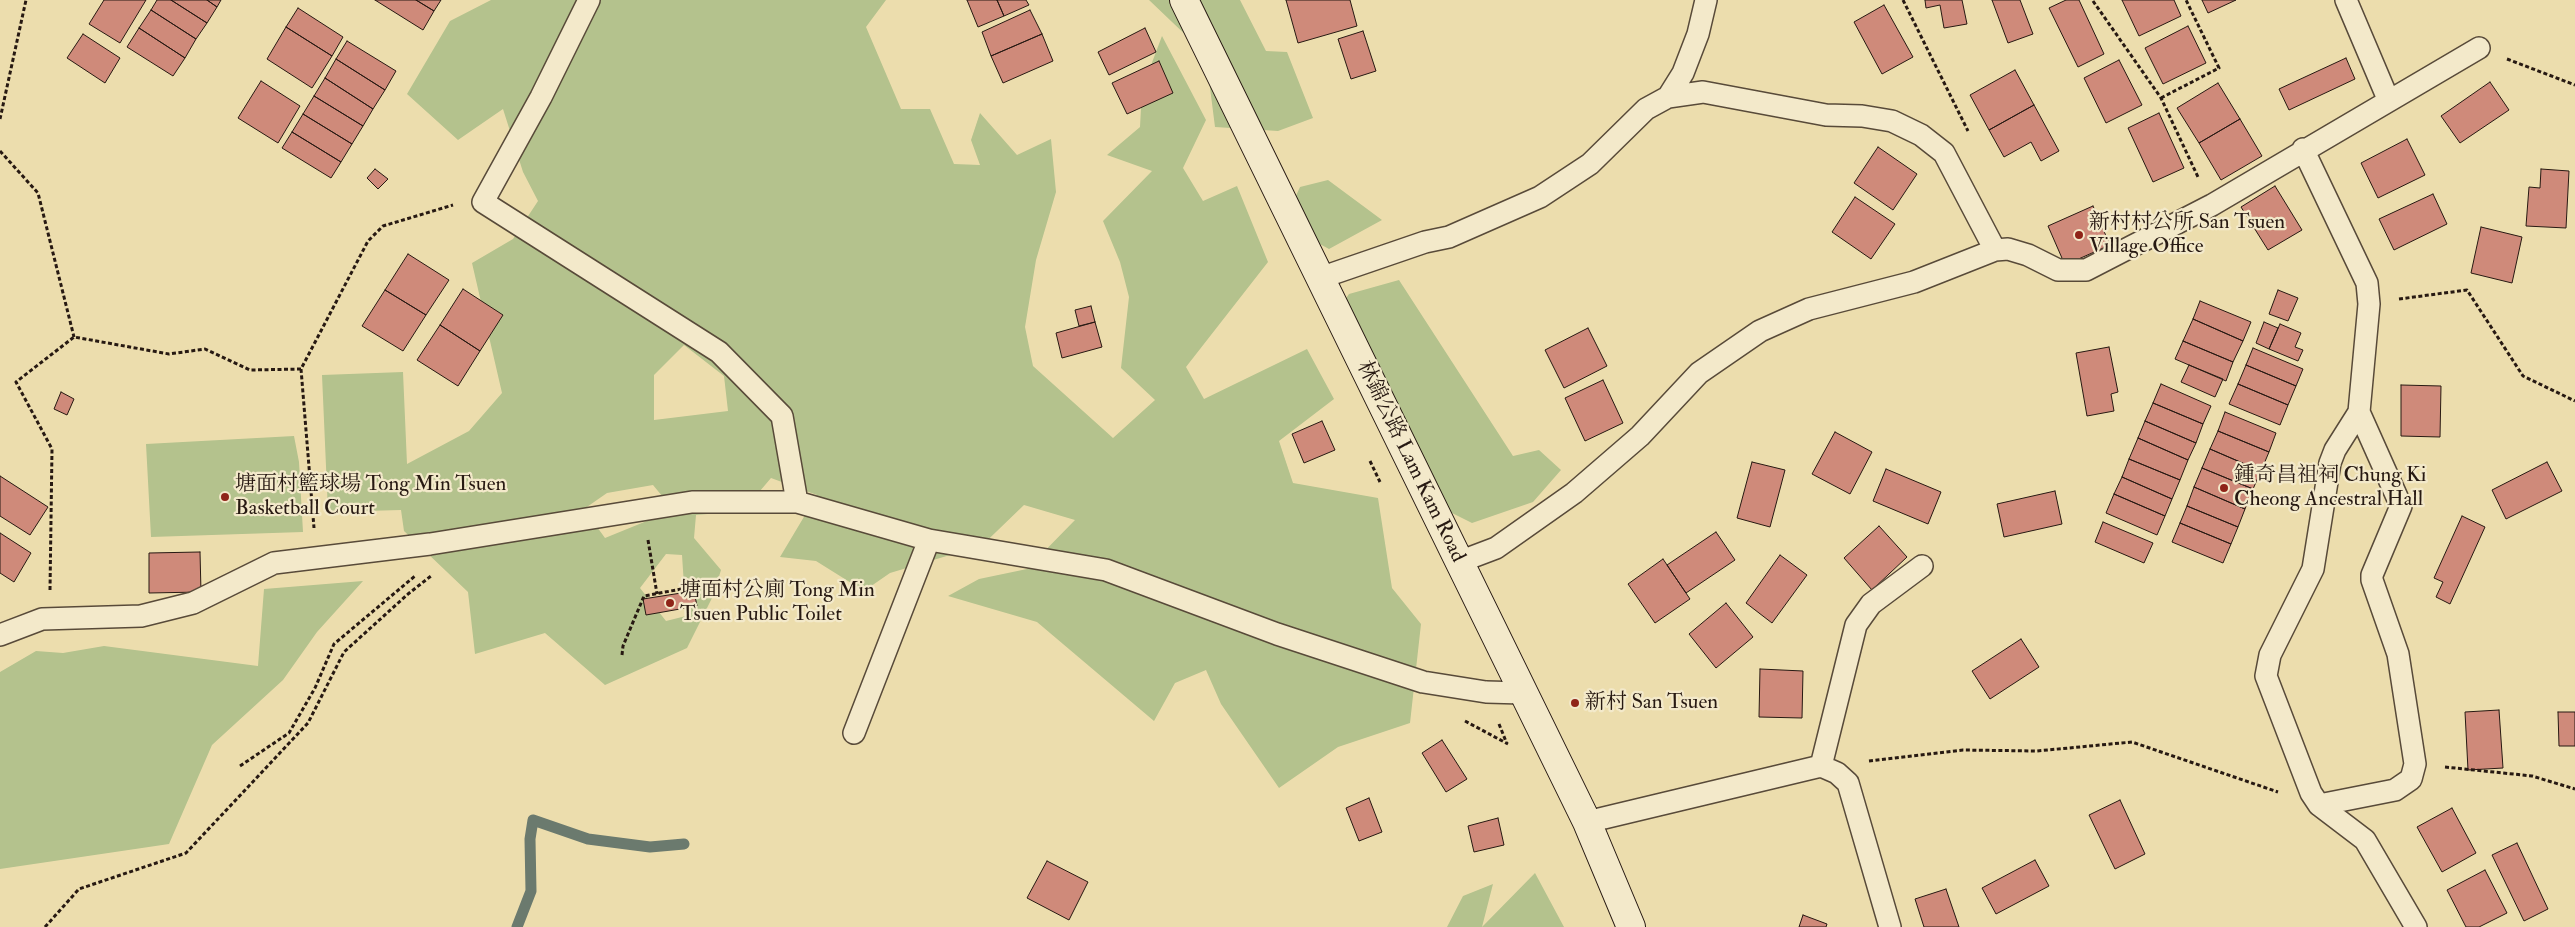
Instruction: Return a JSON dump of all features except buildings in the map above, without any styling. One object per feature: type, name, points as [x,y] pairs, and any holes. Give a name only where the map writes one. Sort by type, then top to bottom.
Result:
[{"type":"main road","name":"林錦公路 Lam Kam Road","points":[[1184,0],[1588,822],[1631,927]]},
{"type":"lane","points":[[589,0],[541,97],[483,202],[719,352],[782,416],[797,502]]},
{"type":"lane","points":[[1668,97],[1683,73],[1698,34],[1706,0]]},
{"type":"lane","points":[[2346,0],[2388,100]]},
{"type":"lane","points":[[1459,562],[1496,548],[1574,493],[1640,436],[1699,373],[1760,331],[1809,309],[1914,282],[1996,250],[2008,248],[2028,255],[2058,270],[2086,270],[2212,205],[2303,149],[2479,48]]},
{"type":"lane","points":[[1320,278],[1425,242],[1449,237],[1540,198],[1590,164],[1646,109],[1668,97],[1703,92],[1826,115],[1862,116],[1892,121],[1921,135],[1944,153],[1996,250]]},
{"type":"lane","points":[[2303,149],[2365,275],[2369,304],[2359,412],[2335,450],[2330,463],[2313,569],[2270,655],[2266,669],[2270,690],[2311,792],[2319,805],[2366,840],[2416,927]]},
{"type":"lane","points":[[2319,805],[2395,790],[2411,779],[2415,764],[2398,654],[2372,580],[2372,575],[2401,506],[2359,412]]},
{"type":"lane","points":[[0,635],[42,619],[141,616],[193,603],[274,563],[447,541],[692,502],[797,502],[928,540],[1106,570],[1277,634],[1423,682],[1486,692],[1523,693]]},
{"type":"lane","points":[[854,733],[928,540]]},
{"type":"lane","points":[[1821,766],[1856,625],[1871,604],[1922,566]]},
{"type":"lane","points":[[1588,822],[1821,766],[1836,773],[1848,783],[1890,927]]},
{"type":"path","points":[[0,119],[26,0]]},
{"type":"path","points":[[1903,0],[1968,132]]},
{"type":"path","points":[[2161,98],[2219,68],[2186,0]]},
{"type":"path","points":[[2093,1],[2161,98],[2212,205]]},
{"type":"path","points":[[2479,48],[2575,85]]},
{"type":"path","points":[[0,150],[38,193],[74,336]]},
{"type":"path","points":[[317,558],[301,369],[368,241],[383,226],[465,201],[483,202]]},
{"type":"path","points":[[2369,304],[2467,290],[2523,376],[2575,401]]},
{"type":"path","points":[[50,591],[52,449],[16,382],[74,336],[169,354],[205,349],[250,370],[301,369]]},
{"type":"path","points":[[648,538],[657,594]]},
{"type":"path","points":[[240,766],[289,732],[315,688],[334,644],[412,580],[447,541]]},
{"type":"path","points":[[45,927],[79,889],[186,853],[308,723],[344,652],[408,594],[438,570]]},
{"type":"path","points":[[622,655],[623,646],[644,596],[692,587]]},
{"type":"path","points":[[1460,720],[1476,726],[1513,748]]},
{"type":"path","points":[[1821,766],[1963,750],[2037,751],[2132,742],[2319,805]]},
{"type":"path","points":[[2415,764],[2532,776],[2575,789]]},
{"type":"green space","points":[[491,0],[886,0],[866,27],[901,109],[930,109],[954,164],[980,165],[971,140],[980,113],[1017,155],[1051,139],[1056,192],[1036,260],[1025,327],[1033,366],[1113,438],[1155,400],[1121,368],[1129,297],[1120,262],[1103,221],[1152,171],[1107,155],[1140,127],[1142,89],[1162,36],[1206,120],[1183,168],[1203,201],[1237,186],[1268,262],[1186,367],[1204,399],[1307,349],[1334,399],[1279,441],[1293,483],[1378,498],[1392,588],[1421,624],[1410,723],[1338,747],[1279,788],[1221,704],[1206,670],[1175,683],[1154,721],[1037,622],[948,596],[979,579],[1027,569],[1075,520],[1024,505],[969,558],[950,555],[890,573],[864,591],[816,561],[780,557],[817,495],[771,478],[743,511],[696,515],[694,538],[721,570],[713,596],[687,648],[605,685],[545,633],[475,654],[468,592],[404,531],[401,510],[328,512],[322,375],[403,372],[407,464],[469,431],[502,393],[472,263],[513,239],[538,201],[523,172],[503,109],[458,140],[407,94],[450,21]],"holes":[[[684,345],[724,376],[728,411],[654,420],[654,375]],[[653,485],[677,514],[659,516],[605,538],[584,509],[607,493]],[[666,554],[682,555],[686,616],[666,621],[640,588]]]},
{"type":"green space","points":[[1149,0],[1240,0],[1266,51],[1287,52],[1313,118],[1278,131],[1215,127],[1209,80],[1193,42]]},
{"type":"green space","points":[[1328,180],[1382,220],[1329,249],[1283,224],[1300,187]]},
{"type":"green space","points":[[1399,280],[1513,456],[1539,450],[1561,470],[1533,502],[1472,523],[1446,510],[1330,321],[1349,294]]},
{"type":"green space","name":"塘面村籃球場 Tong Min Tsuen Basketball Court","points":[[294,436],[299,462],[303,532],[151,537],[146,444]]},
{"type":"green space","points":[[363,581],[317,632],[283,680],[212,745],[169,844],[0,869],[0,672],[36,651],[63,653],[104,646],[258,666],[264,589]]},
{"type":"green space","points":[[1535,873],[1564,927],[1482,927]]},
{"type":"green space","points":[[1493,884],[1482,927],[1447,927],[1463,896]]},
{"type":"waterway","points":[[517,927],[531,891],[530,839],[533,820],[588,839],[650,847],[684,844]]},
{"type":"place","name":"新村村公所 San Tsuen Village Office","points":[[2079,235]]},
{"type":"place","name":"鍾奇昌祖祠 Chung Ki Cheong Ancestral Hall","points":[[2224,488]]},
{"type":"place","name":"塘面村籃球場 Tong Min Tsuen Basketball Court","points":[[225,497]]},
{"type":"place","name":"塘面村公廁 Tong Min Tsuen Public Toilet","points":[[670,603]]},
{"type":"place","name":"新村 San Tsuen","points":[[1575,703]]}]
